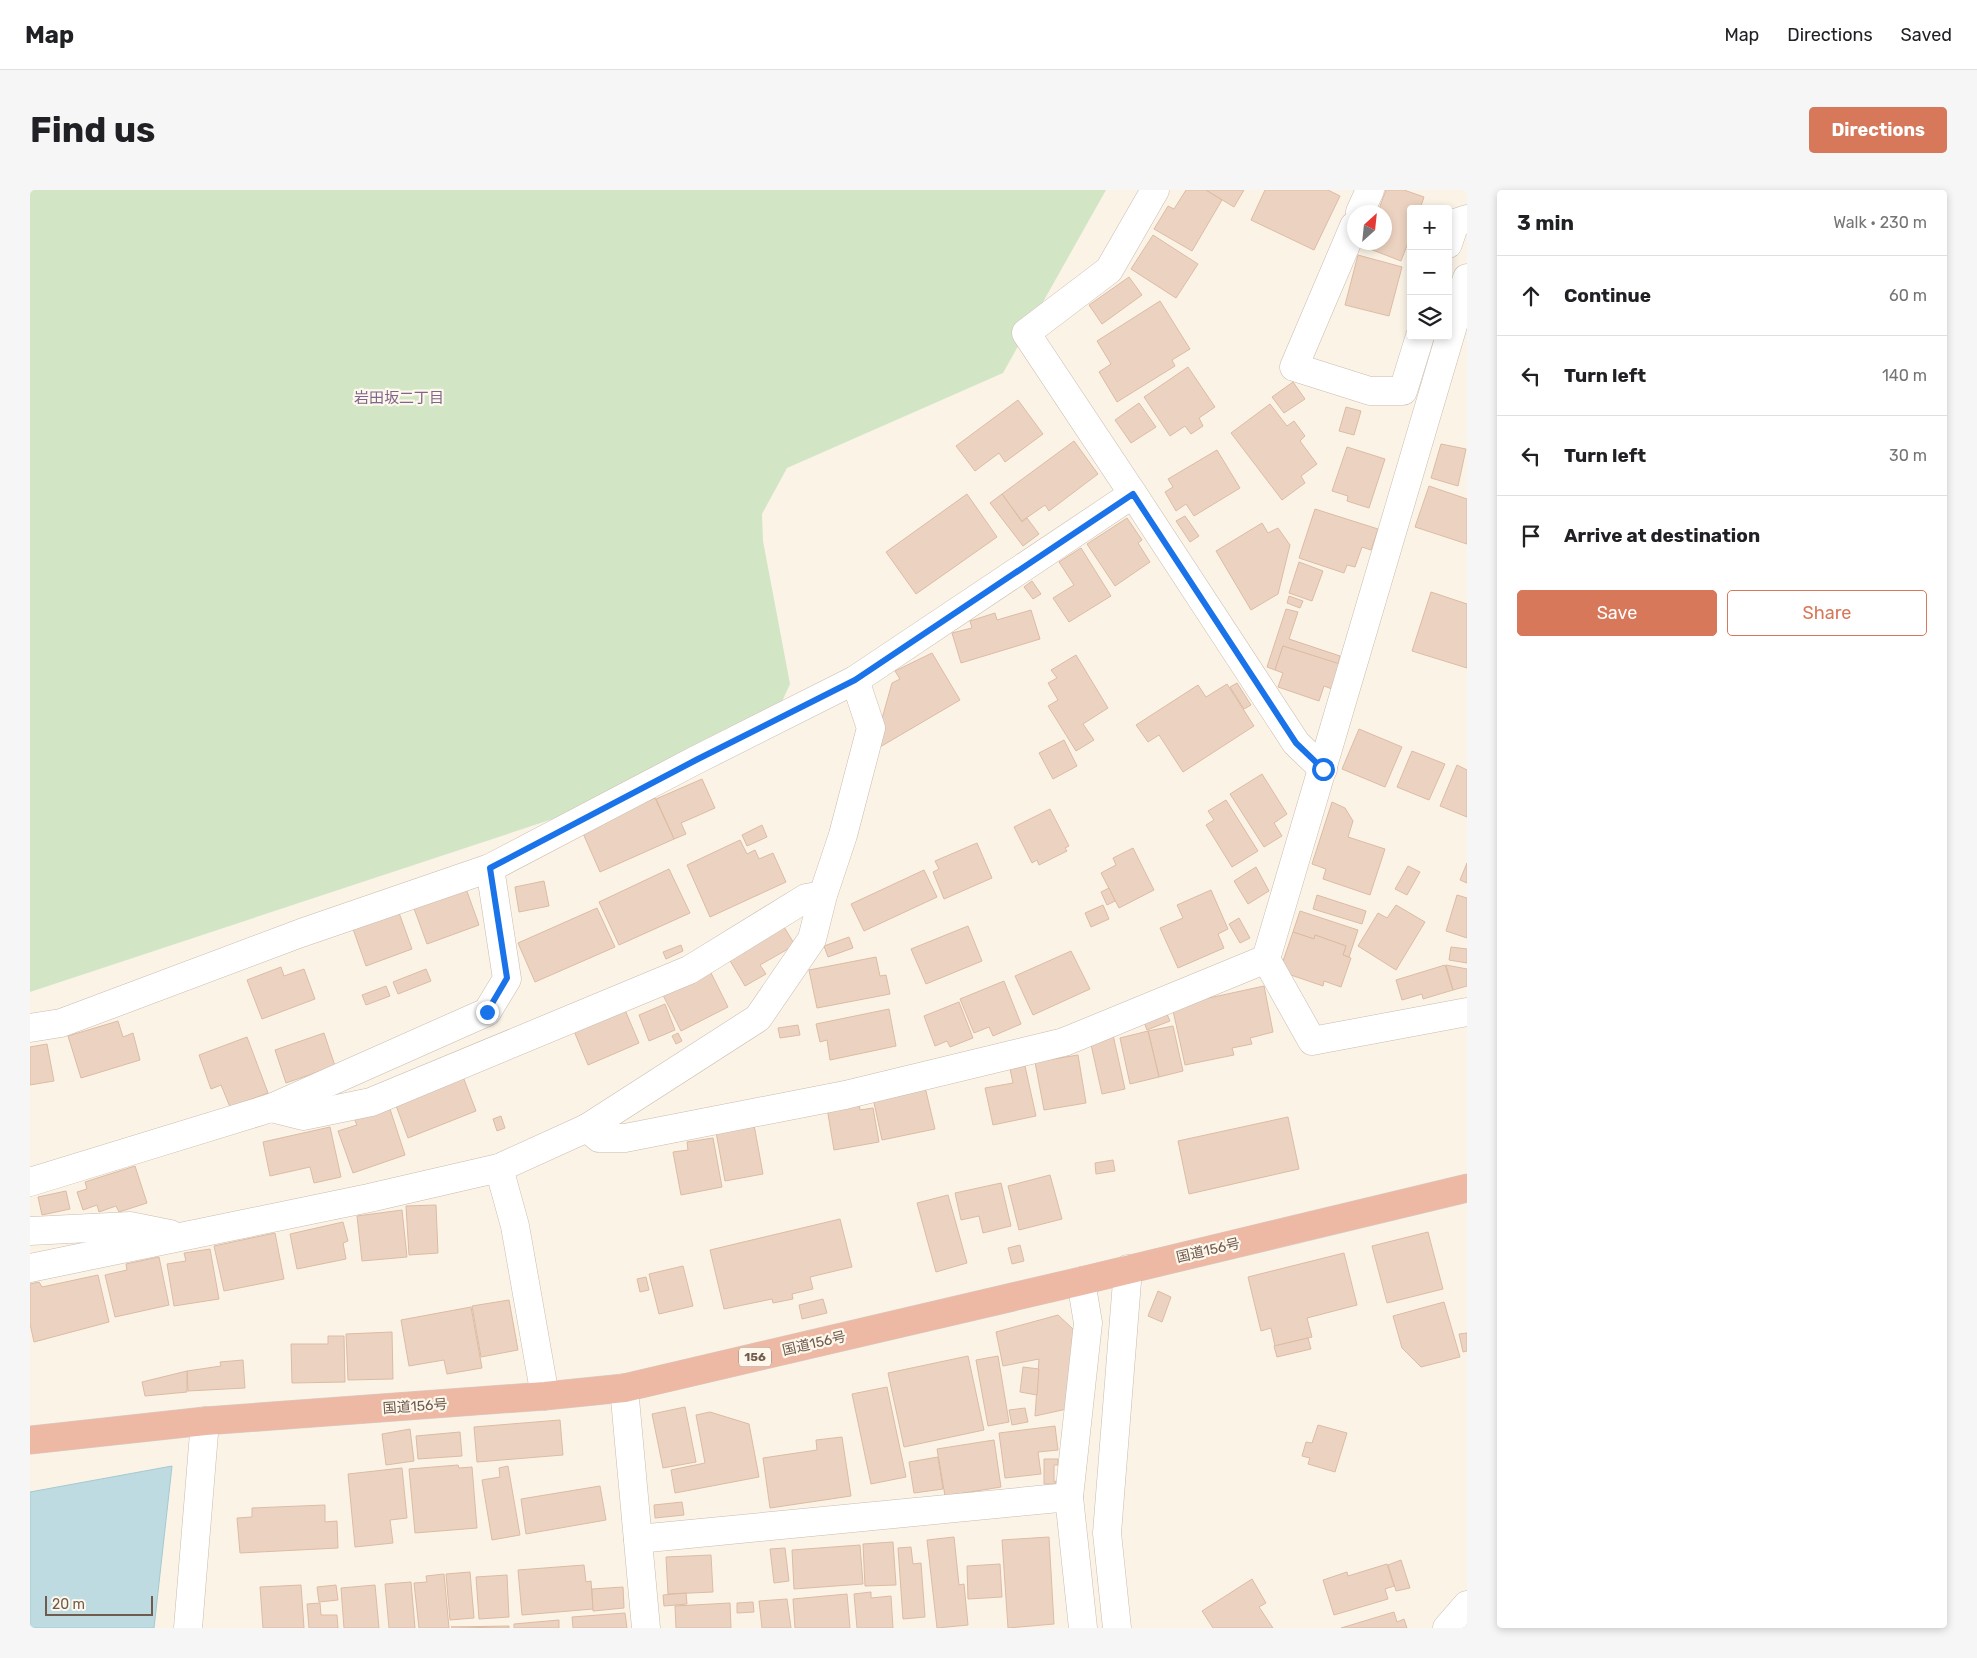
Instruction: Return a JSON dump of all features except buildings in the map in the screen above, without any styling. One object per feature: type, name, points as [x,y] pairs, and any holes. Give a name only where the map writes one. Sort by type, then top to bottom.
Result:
[{"type":"highway","name":"国道156号","points":[[30,1440],[205,1422],[546,1396],[624,1388],[1467,1188]]},
{"type":"street","points":[[1155,190],[1109,270],[1026,333],[1296,743],[1323,769]]},
{"type":"street","points":[[1363,205],[1370,190]]},
{"type":"street","points":[[1452,234],[1456,223],[1467,219]]},
{"type":"street","points":[[1347,242],[1294,367],[1370,391],[1403,391],[1419,340]]},
{"type":"street","points":[[1467,278],[1266,959],[1312,1041],[1467,1012]]},
{"type":"street","points":[[30,1028],[61,1023],[301,933],[490,868],[696,760],[855,680],[1133,494]]},
{"type":"street","points":[[30,1268],[360,1200],[499,1168],[587,1128],[758,1018],[812,939],[823,895],[843,835],[871,728],[855,680]]},
{"type":"street","points":[[30,1182],[271,1108],[487,1012],[507,978],[490,868]]},
{"type":"street","points":[[271,1108],[303,1116],[371,1102],[689,970],[806,898],[823,895]]},
{"type":"street","points":[[587,1128],[599,1138],[625,1138],[845,1095],[1055,1045],[1266,959]]},
{"type":"street","points":[[499,1168],[515,1226],[546,1396]]},
{"type":"street","points":[[30,1231],[130,1226],[184,1236]]},
{"type":"street","points":[[1117,1628],[1107,1533],[1128,1269]]},
{"type":"street","points":[[1080,1281],[1088,1323],[1069,1497],[1083,1628]]},
{"type":"street","points":[[624,1388],[646,1628]]},
{"type":"street","points":[[188,1628],[205,1422]]},
{"type":"street","points":[[638,1539],[1069,1497]]},
{"type":"street","points":[[1447,1628],[1467,1605]]},
{"type":"green space","points":[[30,190],[1106,190],[1003,373],[787,468],[762,514],[763,541],[790,684],[768,732],[722,763],[30,992]]},
{"type":"water","points":[[172,1466],[154,1628],[30,1628],[30,1492]]},
{"type":"district","name":"岩田坂二丁目","points":[[399,398]]},
{"type":"route","points":[[487,1012],[507,978],[490,868],[696,760],[855,680],[1133,494],[1296,743],[1323,769]]}]
